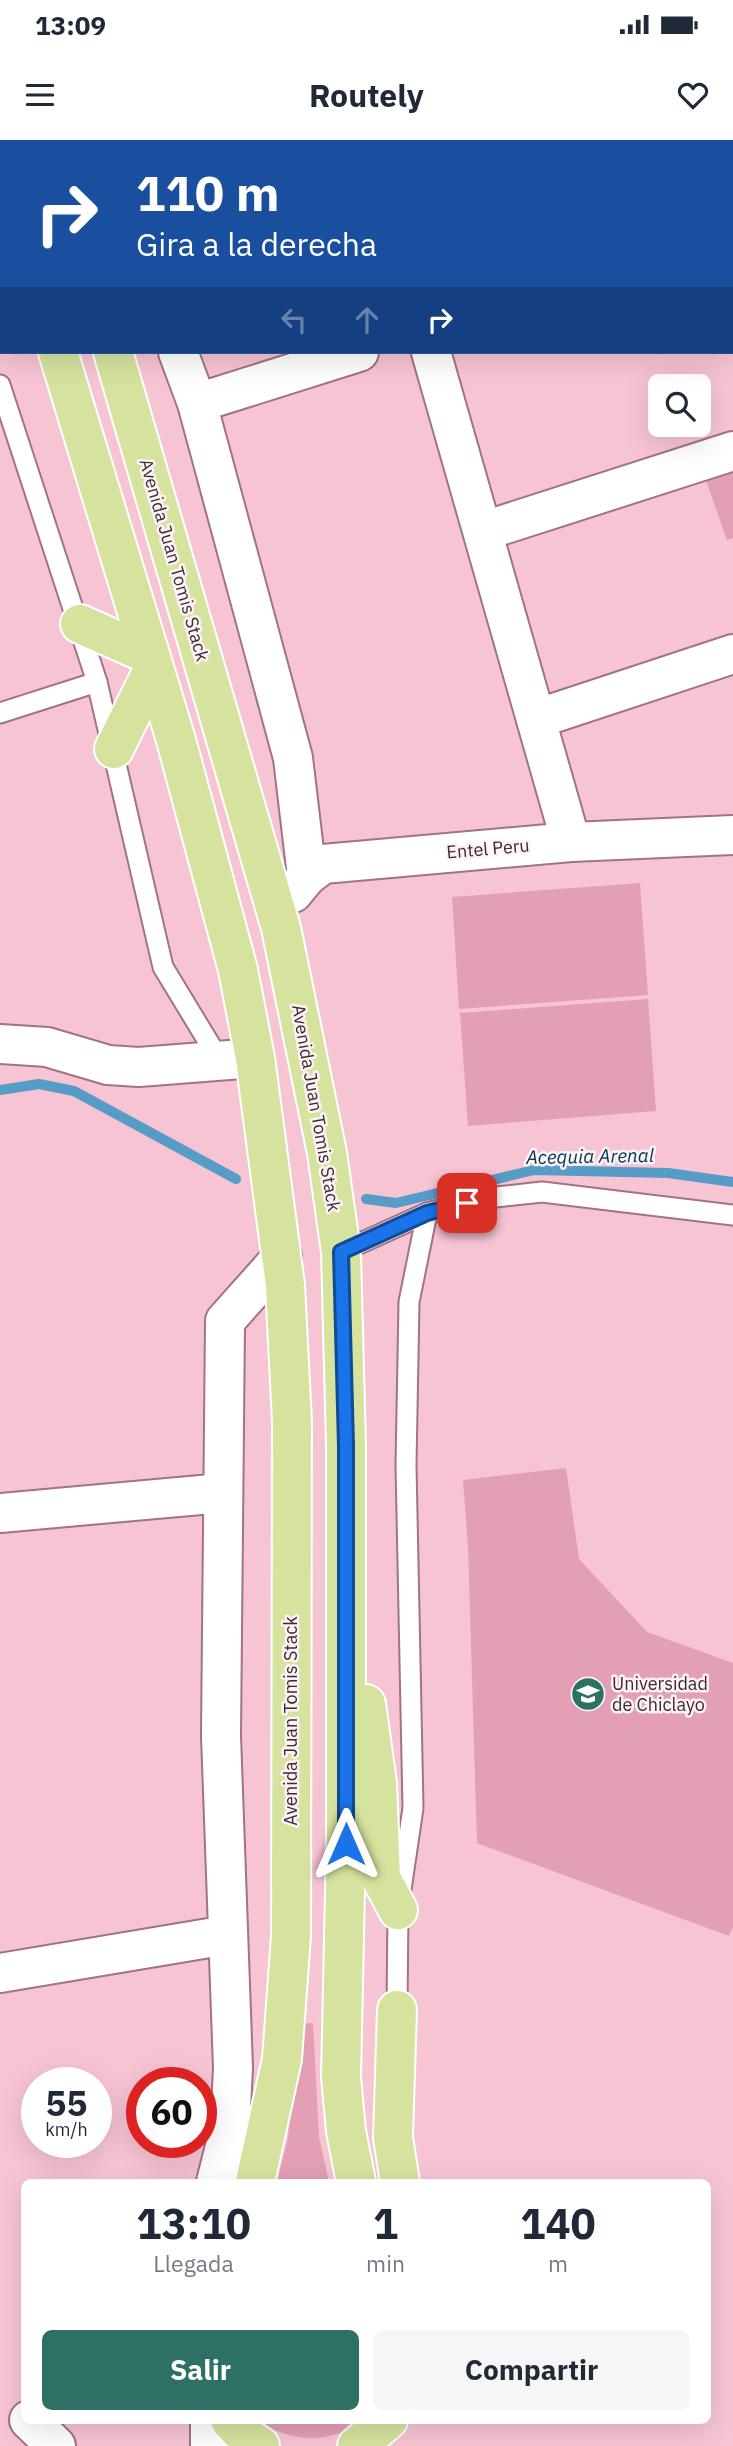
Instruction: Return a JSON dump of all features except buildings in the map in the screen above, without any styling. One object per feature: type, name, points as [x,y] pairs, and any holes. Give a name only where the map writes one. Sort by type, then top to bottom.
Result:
[{"type":"main road","name":"Avenida Juan Tomis Stack","points":[[59,354],[152,662],[238,970],[237,1059],[282,1257],[292,1422],[291,1936],[282,2059],[256,2179]]},
{"type":"main road","name":"Avenida Juan Tomis Stack","points":[[114,354],[281,928],[327,1153],[341,1252],[346,1603],[341,2077],[346,2131],[355,2179]]},
{"type":"main road","points":[[80,624],[152,662],[114,749]]},
{"type":"main road","points":[[346,1603],[377,1783],[381,1878],[398,1910]]},
{"type":"main road","points":[[397,2010],[393,2138],[400,2179]]},
{"type":"main road","points":[[228,2424],[234,2446]]},
{"type":"main road","points":[[231,2424],[260,2446]]},
{"type":"main road","points":[[358,2446],[383,2424]]},
{"type":"main road","points":[[388,2446],[394,2424]]},
{"type":"street","points":[[179,354],[197,403],[293,758],[307,876],[287,901],[281,928]]},
{"type":"street","points":[[197,403],[353,354]]},
{"type":"street","points":[[432,354],[571,842]]},
{"type":"street","points":[[484,531],[733,450]]},
{"type":"street","points":[[536,719],[733,654]]},
{"type":"street","name":"Entel Peru","points":[[307,876],[324,864],[571,842],[733,835]]},
{"type":"street","points":[[0,1044],[47,1046],[88,1060],[128,1067],[237,1059]]},
{"type":"street","points":[[217,2179],[230,2127],[233,2068],[221,1736],[225,1321],[282,1257]]},
{"type":"street","points":[[0,1513],[223,1493]]},
{"type":"street","points":[[0,1973],[227,1934]]},
{"type":"street","points":[[0,2414],[21,2419]]},
{"type":"street","points":[[31,2424],[56,2446]]},
{"type":"street","points":[[210,2446],[211,2424]]},
{"type":"lane","points":[[0,385],[97,682],[114,749],[115,770],[163,967],[237,1059]]},
{"type":"lane","points":[[0,713],[97,682]]},
{"type":"lane","points":[[341,1252],[427,1213],[486,1198],[542,1192],[733,1215]]},
{"type":"lane","points":[[397,2010],[398,1910],[413,1808],[406,1465],[408,1302],[427,1213]]},
{"type":"shaded area","points":[[733,465],[733,538],[727,540],[704,475]]},
{"type":"shaded area","points":[[640,883],[648,995],[459,1009],[452,897]]},
{"type":"shaded area","points":[[648,999],[656,1111],[468,1126],[460,1013]]},
{"type":"shaded area","points":[[566,1468],[579,1559],[647,1632],[733,1663],[733,1927],[729,1936],[477,1843],[468,1546],[463,1480]]},
{"type":"shaded area","points":[[313,2023],[319,2137],[328,2179],[278,2179],[288,2138],[297,2024]]},
{"type":"shaded area","points":[[263,2424],[356,2424],[337,2434],[309,2438],[296,2437]]},
{"type":"waterway","name":"Acequia Arenal","points":[[0,1090],[39,1084],[74,1091],[236,1179]]},
{"type":"waterway","name":"Acequia Arenal","points":[[366,1199],[396,1203],[534,1170],[668,1173],[733,1182]]},
{"type":"place","name":"Universidad de Chiclayo","points":[[588,1694]]},
{"type":"route","points":[[346,1844],[346,1446],[341,1252],[427,1213],[467,1203]]}]
